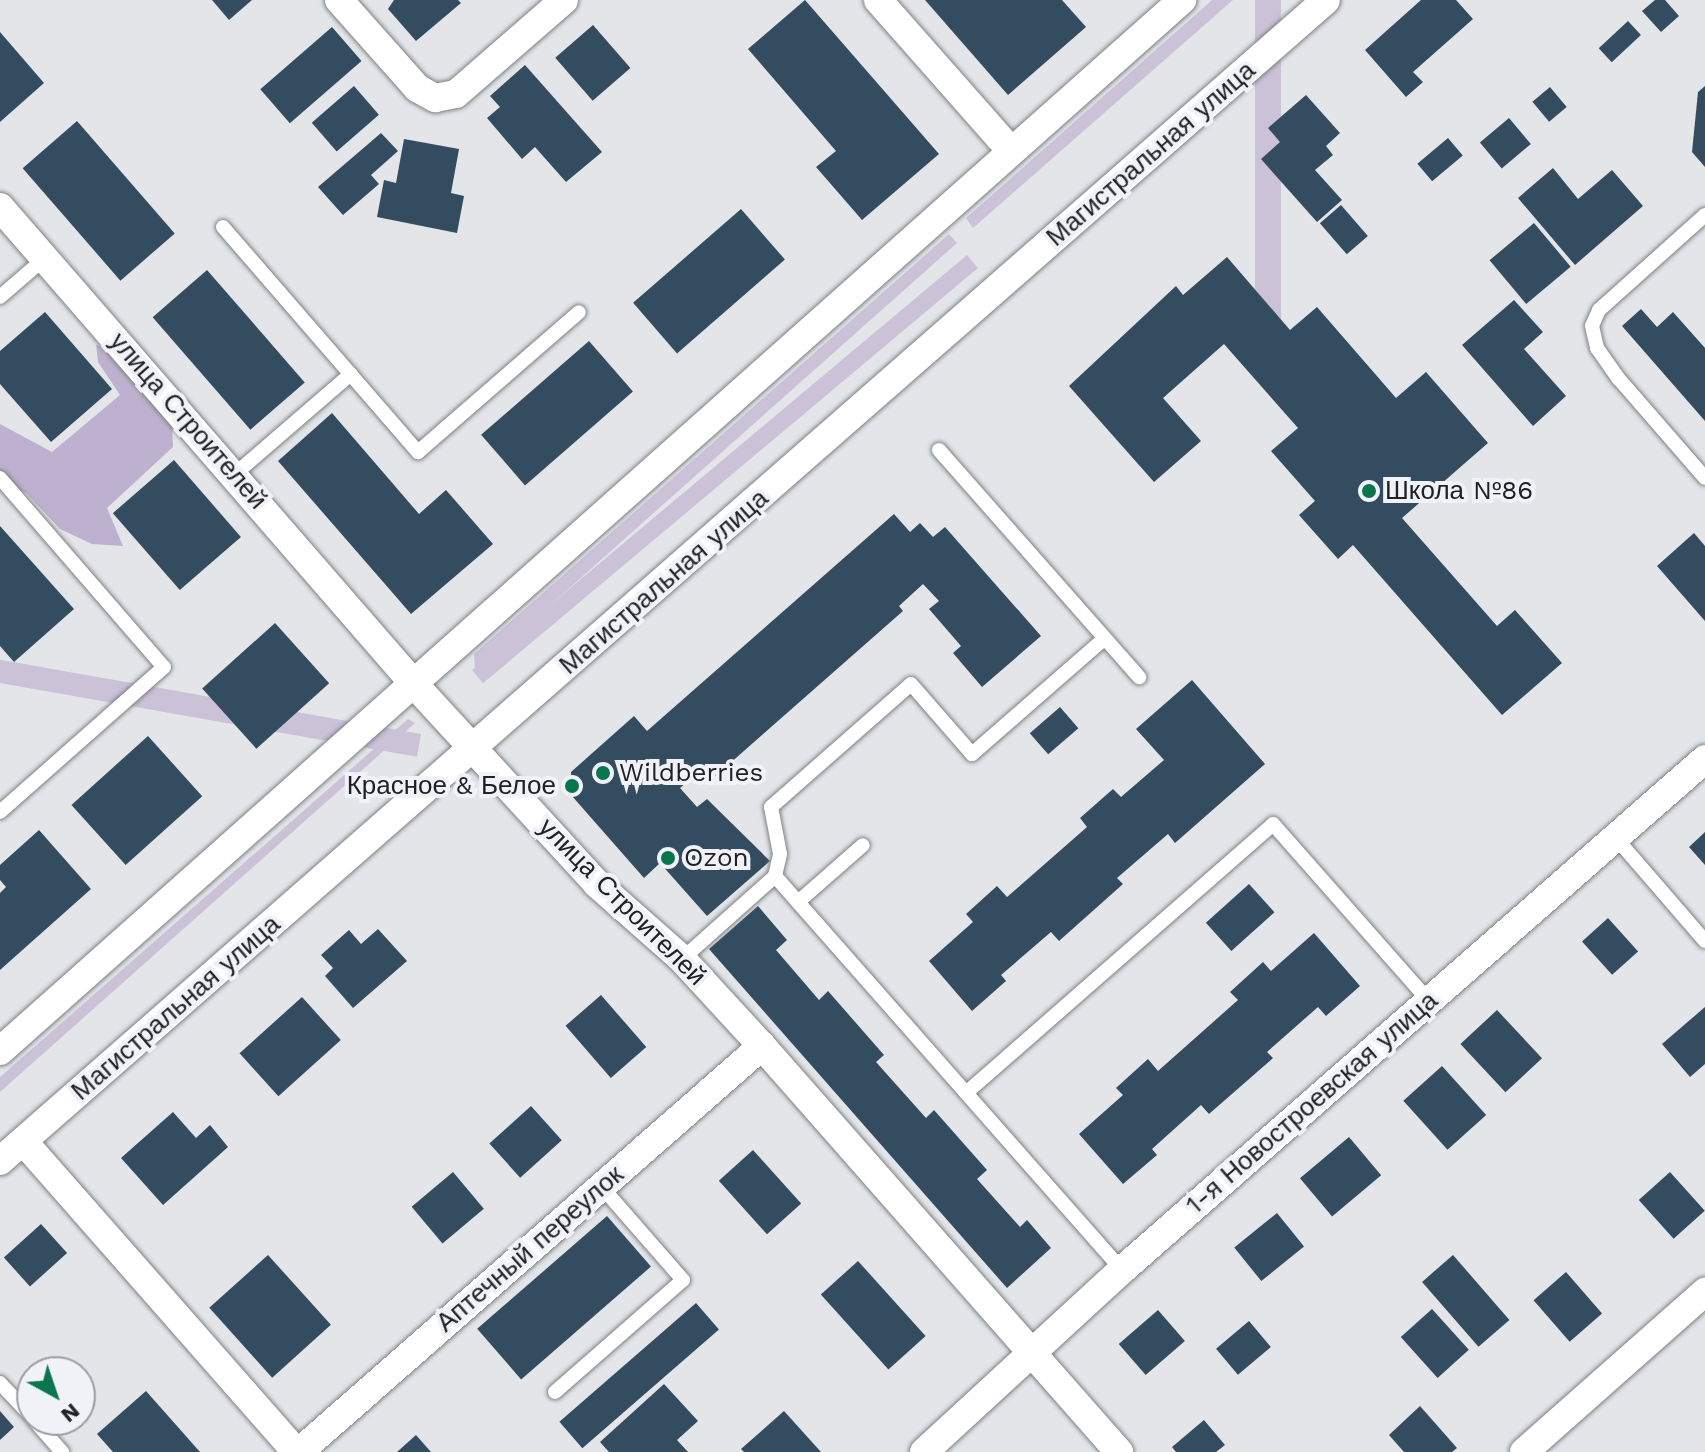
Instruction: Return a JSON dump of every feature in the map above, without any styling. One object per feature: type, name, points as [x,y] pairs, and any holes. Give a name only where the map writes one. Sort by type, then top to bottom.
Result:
[{"type":"street","points":[[339,0],[417,88],[435,98],[456,94],[564,0]]},
{"type":"street","points":[[878,0],[1011,151]]},
{"type":"street","points":[[0,1051],[1182,0]]},
{"type":"street","name":"Магистральная улица","points":[[0,1161],[1326,0]]},
{"type":"street","name":"улица Строителей","points":[[0,207],[235,474],[414,684],[597,884],[682,959],[762,1046],[1119,1452]]},
{"type":"street","name":"1-я Новостроевская улица","points":[[924,1452],[1122,1270],[1705,759]]},
{"type":"street","name":"Аптечный переулок","points":[[297,1452],[762,1046]]},
{"type":"street","points":[[23,1141],[297,1452]]},
{"type":"street","points":[[1524,1452],[1705,1292]]},
{"type":"lane","points":[[1705,215],[1599,310],[1592,326],[1597,348],[1619,379],[1705,478]]},
{"type":"lane","points":[[223,227],[418,452],[579,312]]},
{"type":"lane","points":[[0,297],[45,258]]},
{"type":"lane","points":[[235,474],[351,374]]},
{"type":"lane","points":[[939,450],[1139,677]]},
{"type":"lane","points":[[0,478],[164,667],[0,812]]},
{"type":"lane","points":[[682,959],[775,876],[780,854],[771,807],[911,684],[972,754],[1105,638]]},
{"type":"lane","points":[[966,1093],[1273,824],[1429,1001]]},
{"type":"lane","points":[[1616,838],[1705,941]]},
{"type":"lane","points":[[798,902],[863,845]]},
{"type":"lane","points":[[775,876],[1122,1270]]},
{"type":"lane","points":[[555,1392],[683,1280],[601,1186]]},
{"type":"lane","points":[[0,1383],[16,1400]]},
{"type":"lane","points":[[48,1436],[62,1452]]},
{"type":"shaded area","points":[[1212,0],[1233,0],[973,228],[966,218]]},
{"type":"shaded area","points":[[1255,0],[1281,0],[1281,364],[1255,364]]},
{"type":"shaded area","points":[[949,234],[957,243],[475,672],[474,654]]},
{"type":"shaded area","points":[[967,255],[978,268],[483,683],[472,670]]},
{"type":"shaded area","points":[[96,345],[111,349],[172,421],[173,447],[107,508],[123,546],[92,544],[60,529],[26,493],[0,479],[0,424],[52,452],[120,395],[98,362]]},
{"type":"shaded area","points":[[0,660],[421,734],[417,757],[0,683]]},
{"type":"shaded area","points":[[408,719],[415,723],[0,1092],[0,1077]]},
{"type":"building","points":[[212,0],[252,0],[229,20]]},
{"type":"building","points":[[394,0],[458,0],[461,3],[416,41],[388,9]]},
{"type":"building","points":[[805,0],[939,154],[862,220],[816,167],[836,151],[748,49]]},
{"type":"building","points":[[925,0],[1062,0],[1086,27],[1008,95]]},
{"type":"building","points":[[1421,0],[1456,0],[1473,19],[1413,72],[1423,82],[1406,97],[1365,50]]},
{"type":"building","points":[[1655,0],[1665,0],[1679,16],[1661,32],[1642,11]]},
{"type":"building","points":[[1628,21],[1641,35],[1612,62],[1599,48]]},
{"type":"building","points":[[593,25],[630,68],[593,101],[555,58]]},
{"type":"building","points":[[332,27],[362,61],[290,123],[260,89]]},
{"type":"building","points":[[0,32],[44,83],[0,122]]},
{"type":"building","points":[[525,65],[602,152],[566,182],[535,147],[522,159],[487,118],[500,107],[490,96]]},
{"type":"building","points":[[354,86],[379,115],[337,151],[312,123]]},
{"type":"building","points":[[1705,86],[1705,167],[1692,152],[1698,92]]},
{"type":"building","points":[[1550,87],[1567,107],[1549,122],[1532,102]]},
{"type":"building","points":[[1306,95],[1340,133],[1326,146],[1333,155],[1315,170],[1342,200],[1317,222],[1261,159],[1280,142],[1268,128]]},
{"type":"building","points":[[1509,118],[1531,144],[1502,168],[1480,142]]},
{"type":"building","points":[[77,121],[175,233],[120,281],[23,168]]},
{"type":"building","points":[[381,133],[398,151],[371,175],[379,184],[343,215],[318,187]]},
{"type":"building","points":[[1448,138],[1463,156],[1432,181],[1417,164]]},
{"type":"building","points":[[404,139],[459,149],[451,193],[464,196],[457,233],[377,217],[384,180],[396,183]]},
{"type":"building","points":[[1553,168],[1578,199],[1612,170],[1643,206],[1575,265],[1518,198]]},
{"type":"building","points":[[1341,205],[1368,236],[1347,254],[1320,223]]},
{"type":"building","points":[[741,209],[785,260],[677,353],[633,303]]},
{"type":"building","points":[[1534,223],[1571,267],[1526,304],[1490,260]]},
{"type":"building","name":"Школа №86","points":[[1227,257],[1290,330],[1317,307],[1396,398],[1426,372],[1488,443],[1402,518],[1497,626],[1515,610],[1562,663],[1502,715],[1353,545],[1338,559],[1299,515],[1315,501],[1271,451],[1298,428],[1224,344],[1163,398],[1201,441],[1154,482],[1069,386],[1176,286],[1183,295]]},
{"type":"building","points":[[207,270],[305,382],[250,430],[153,317]]},
{"type":"building","points":[[1514,300],[1543,332],[1524,349],[1566,396],[1533,426],[1462,345]]},
{"type":"building","points":[[1641,309],[1657,327],[1673,312],[1705,348],[1705,421],[1622,326]]},
{"type":"building","points":[[45,312],[112,389],[51,442],[0,384],[0,351]]},
{"type":"building","points":[[589,341],[633,392],[525,485],[481,435]]},
{"type":"building","points":[[332,413],[419,514],[446,490],[493,544],[411,614],[278,461]]},
{"type":"building","points":[[174,460],[241,537],[180,590],[113,513]]},
{"type":"building","points":[[894,514],[910,532],[920,523],[933,537],[945,527],[1041,636],[982,687],[953,653],[961,646],[929,609],[939,601],[923,584],[899,606],[903,611],[711,780],[702,769],[680,788],[697,807],[707,799],[770,861],[707,916],[660,863],[644,878],[572,796],[571,772],[634,716],[647,731]]},
{"type":"building","points":[[0,526],[74,609],[14,662],[0,646]]},
{"type":"building","points":[[1694,533],[1705,546],[1705,621],[1657,566]]},
{"type":"building","points":[[275,623],[329,683],[256,749],[202,689]]},
{"type":"building","points":[[1192,680],[1265,764],[1175,843],[1168,834],[1117,878],[1123,884],[1059,941],[1051,932],[1001,975],[1006,981],[972,1011],[929,961],[973,922],[966,914],[997,886],[1007,897],[1087,827],[1080,818],[1113,789],[1121,797],[1164,760],[1136,729]]},
{"type":"building","points":[[1060,707],[1078,728],[1048,754],[1030,733]]},
{"type":"building","points":[[148,736],[202,796],[126,865],[71,805]]},
{"type":"building","points":[[39,830],[91,889],[0,970],[0,893],[6,887],[0,880],[0,865]]},
{"type":"building","points":[[1705,832],[1705,865],[1689,847]]},
{"type":"building","points":[[1249,884],[1274,912],[1231,951],[1206,923]]},
{"type":"building","points":[[758,906],[787,940],[776,950],[819,1000],[828,991],[884,1055],[876,1062],[926,1118],[934,1110],[987,1170],[977,1179],[1020,1227],[1027,1220],[1051,1248],[1007,1288],[709,949]]},
{"type":"building","points":[[1608,918],[1638,951],[1612,975],[1582,941]]},
{"type":"building","points":[[378,929],[407,961],[353,1008],[325,976],[333,968],[321,955],[349,930],[361,944]]},
{"type":"building","points":[[1314,933],[1360,986],[1326,1016],[1318,1007],[1267,1052],[1273,1058],[1209,1114],[1201,1105],[1152,1149],[1157,1155],[1123,1184],[1079,1134],[1123,1095],[1116,1088],[1148,1059],[1158,1071],[1238,1000],[1230,992],[1263,962],[1271,971]]},
{"type":"building","points":[[601,995],[646,1047],[611,1078],[566,1026]]},
{"type":"building","points":[[302,997],[341,1040],[278,1096],[240,1053]]},
{"type":"building","points":[[1705,1007],[1705,1064],[1690,1077],[1662,1044]]},
{"type":"building","points":[[1497,1010],[1542,1058],[1505,1092],[1460,1044]]},
{"type":"building","points":[[1442,1066],[1486,1115],[1448,1150],[1403,1101]]},
{"type":"building","points":[[531,1106],[562,1140],[520,1178],[489,1143]]},
{"type":"building","points":[[173,1112],[196,1138],[210,1125],[228,1147],[163,1205],[121,1158]]},
{"type":"building","points":[[1349,1137],[1381,1175],[1332,1216],[1300,1178]]},
{"type":"building","points":[[753,1150],[801,1204],[767,1234],[719,1181]]},
{"type":"building","points":[[453,1172],[484,1209],[442,1243],[412,1207]]},
{"type":"building","points":[[1670,1172],[1705,1211],[1674,1239],[1639,1200]]},
{"type":"building","points":[[1277,1213],[1304,1246],[1261,1281],[1234,1248]]},
{"type":"building","points":[[607,1216],[651,1267],[521,1379],[477,1329]]},
{"type":"building","points":[[41,1224],[67,1253],[30,1286],[4,1257]]},
{"type":"building","points":[[268,1255],[331,1325],[272,1378],[209,1308]]},
{"type":"building","points":[[1453,1255],[1509,1320],[1478,1347],[1422,1282]]},
{"type":"building","points":[[858,1261],[926,1336],[888,1370],[821,1294]]},
{"type":"building","points":[[1566,1272],[1602,1314],[1570,1342],[1534,1300]]},
{"type":"building","points":[[696,1303],[719,1329],[582,1448],[559,1422]]},
{"type":"building","points":[[1432,1309],[1469,1350],[1438,1378],[1401,1337]]},
{"type":"building","points":[[1158,1310],[1185,1341],[1146,1375],[1119,1344]]},
{"type":"building","points":[[1249,1321],[1271,1347],[1238,1375],[1216,1349]]},
{"type":"building","points":[[664,1384],[698,1421],[677,1440],[688,1452],[609,1452],[600,1442]]},
{"type":"building","points":[[146,1391],[200,1452],[113,1452],[97,1434]]},
{"type":"building","points":[[1420,1406],[1457,1448],[1452,1452],[1404,1452],[1389,1435]]},
{"type":"building","points":[[0,1411],[14,1427],[0,1440]]},
{"type":"building","points":[[784,1411],[821,1452],[744,1452],[741,1449]]},
{"type":"building","points":[[1204,1420],[1225,1445],[1216,1452],[1176,1452],[1172,1447]]},
{"type":"building","points":[[416,1435],[431,1452],[397,1452]]},
{"type":"place","name":"Школа №86","points":[[1369,491]]},
{"type":"place","name":"Wildberries","points":[[603,773]]},
{"type":"place","name":"Красное & Белое","points":[[572,786]]},
{"type":"place","name":"Ozon","points":[[668,858]]}]
